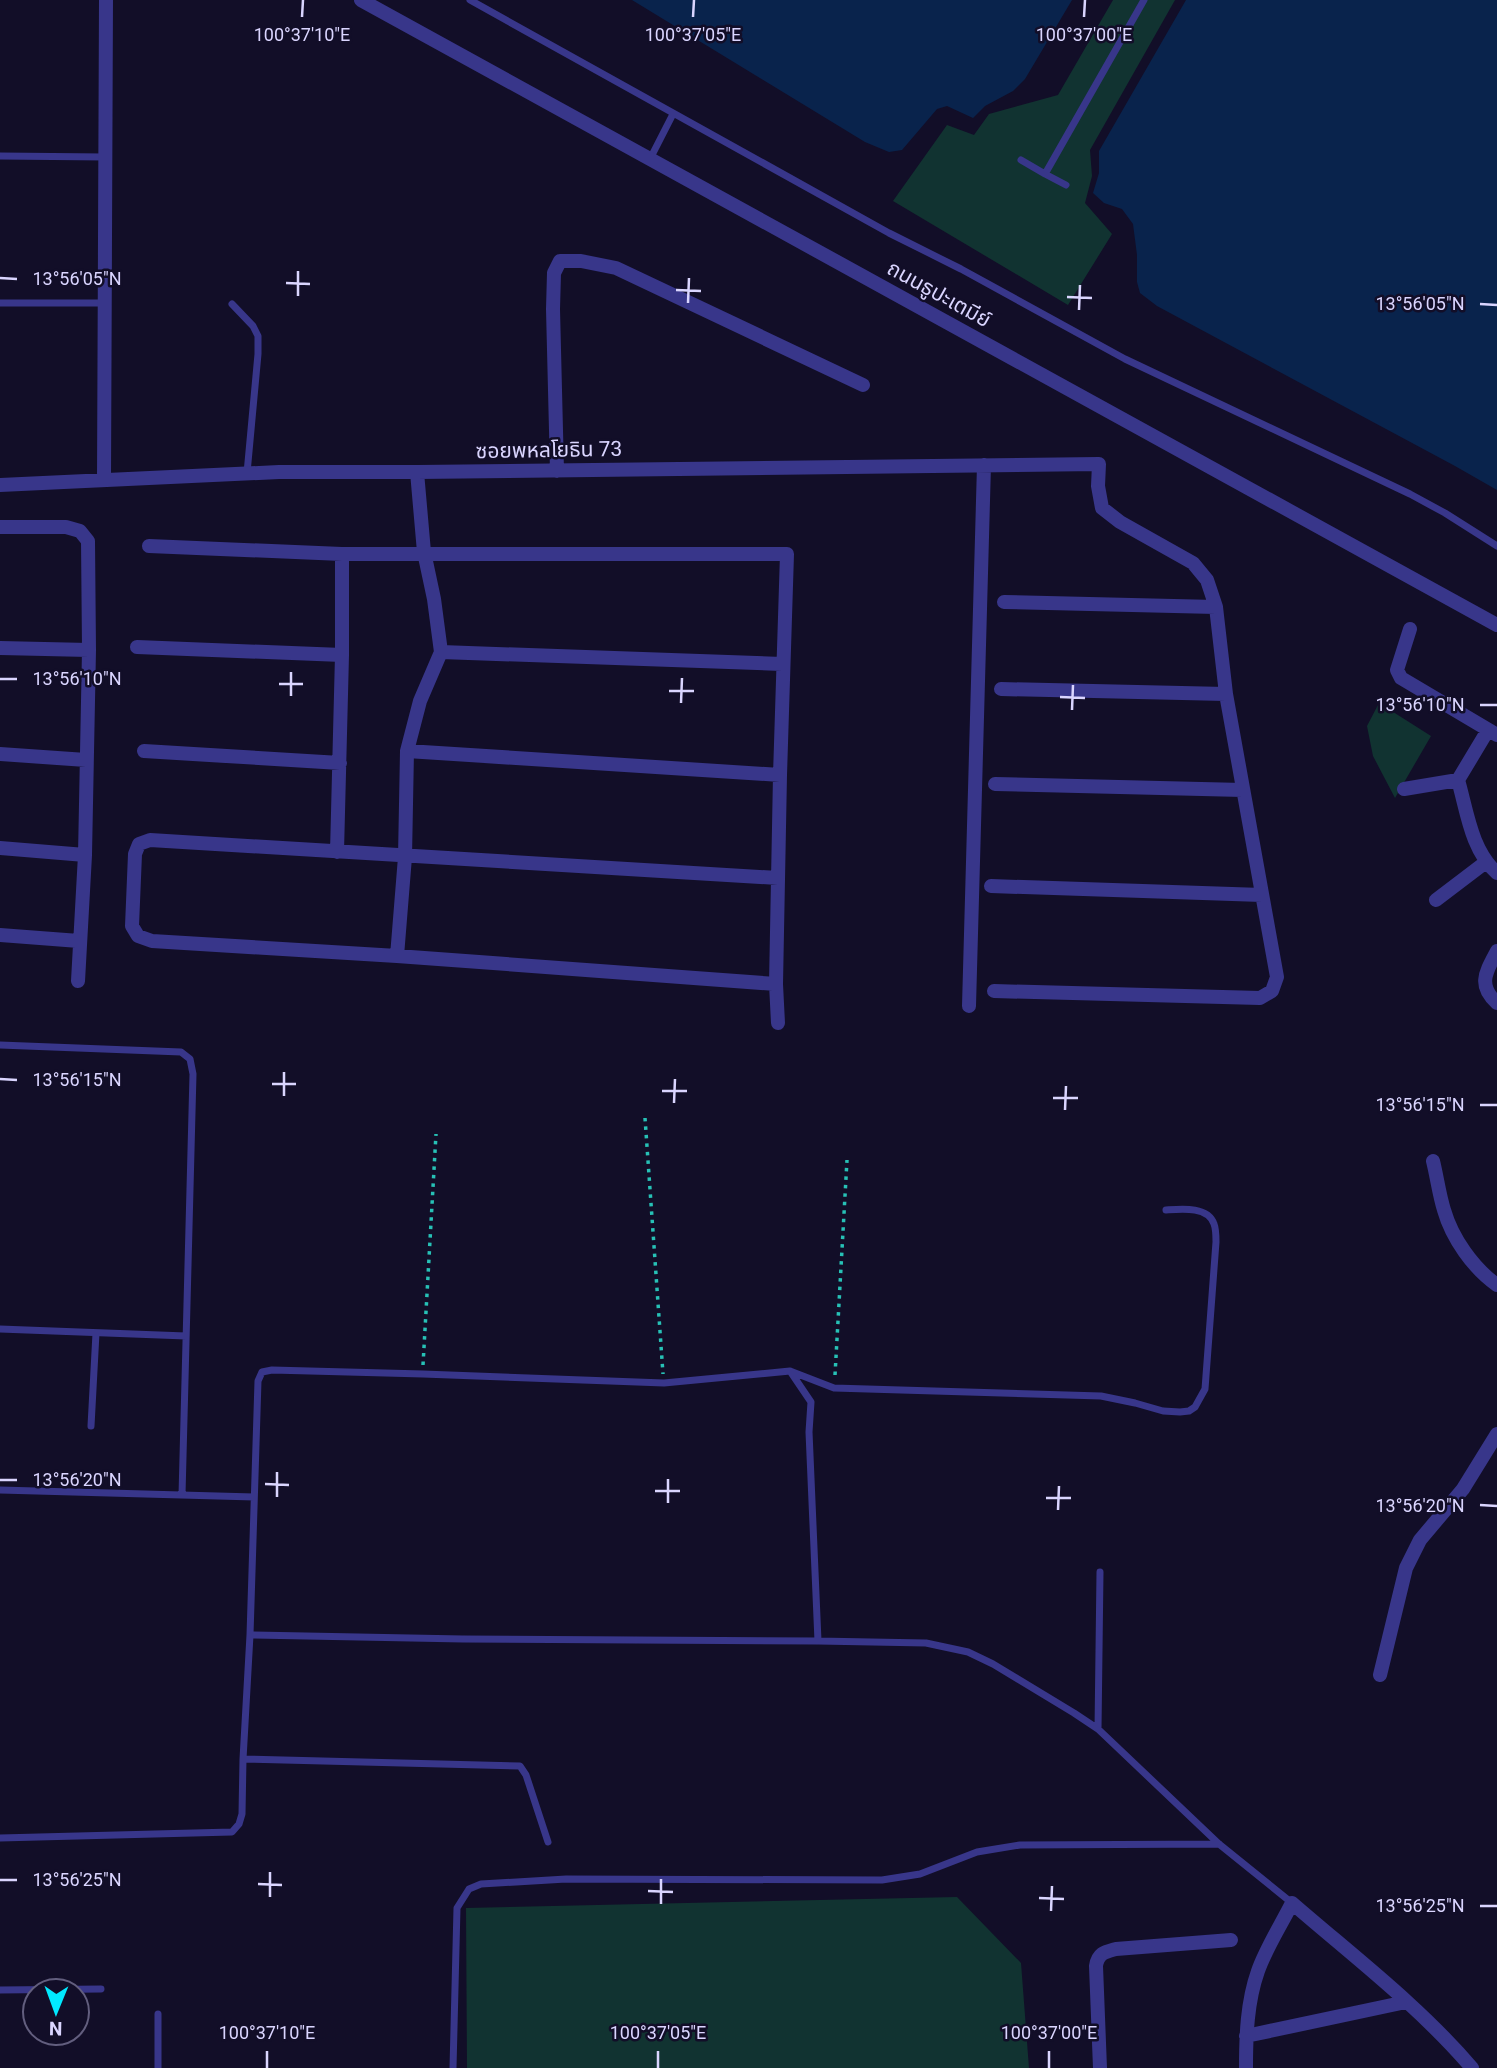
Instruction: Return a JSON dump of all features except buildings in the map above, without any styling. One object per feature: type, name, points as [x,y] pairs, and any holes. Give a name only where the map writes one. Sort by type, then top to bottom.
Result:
[{"type":"street","points":[[104,480],[106,0]]},
{"type":"street","name":"ถนนธูปะเตมีย์","points":[[361,0],[1497,625]]},
{"type":"street","points":[[557,471],[552,309],[554,273],[560,261],[581,261],[616,268],[863,385]]},
{"type":"street","name":"ซอยพหลโยธิน 73","points":[[0,485],[247,474],[1099,464],[1098,486],[1102,508],[1119,522],[1193,563],[1207,580],[1216,607]]},
{"type":"street","points":[[969,1006],[984,465]]},
{"type":"street","points":[[397,956],[405,857],[407,751],[420,701],[441,652],[424,552],[417,472]]},
{"type":"street","points":[[0,527],[66,527],[80,531],[88,541],[85,855],[78,981]]},
{"type":"street","points":[[149,546],[342,554],[787,554],[782,664],[776,984],[778,1023]]},
{"type":"street","points":[[337,852],[342,554]]},
{"type":"street","points":[[994,991],[1260,998],[1272,991],[1277,977],[1226,694],[1216,607],[1003,602]]},
{"type":"street","points":[[1404,789],[1458,780],[1492,732],[1401,678],[1396,670],[1410,629]]},
{"type":"street","points":[[137,647],[342,655]]},
{"type":"street","points":[[0,648],[89,650]]},
{"type":"street","points":[[441,652],[782,664]]},
{"type":"street","points":[[1001,689],[1226,694]]},
{"type":"street","points":[[144,751],[340,763]]},
{"type":"street","points":[[407,751],[780,775]]},
{"type":"street","points":[[0,754],[86,760]]},
{"type":"street","points":[[1436,900],[1492,867],[1475,840],[1458,780]]},
{"type":"street","points":[[995,784],[1243,790]]},
{"type":"street","points":[[776,984],[152,941],[138,936],[132,926],[135,854],[139,844],[150,840],[778,878]]},
{"type":"street","points":[[0,848],[85,855]]},
{"type":"street","points":[[991,886],[1262,895]]},
{"type":"street","points":[[0,935],[79,941]]},
{"type":"street","points":[[1497,951],[1486,972],[1485,980],[1489,996],[1497,1003]]},
{"type":"street","points":[[1433,1161],[1444,1210],[1452,1231],[1476,1265],[1497,1285]]},
{"type":"street","points":[[1380,1675],[1406,1568],[1420,1539],[1463,1489],[1497,1434]]},
{"type":"street","points":[[1246,2068],[1246,2036],[1258,1969],[1292,1903],[1406,2002],[1453,2046],[1472,2068]]},
{"type":"street","points":[[1100,2068],[1096,1966],[1101,1953],[1116,1949],[1231,1940]]},
{"type":"street","points":[[1246,2036],[1406,2002]]},
{"type":"lane","points":[[470,0],[889,233],[950,263],[1125,359],[1410,494],[1446,513],[1497,546]]},
{"type":"lane","points":[[1045,174],[1144,0]]},
{"type":"lane","points":[[650,159],[673,114]]},
{"type":"lane","points":[[0,156],[105,158]]},
{"type":"lane","points":[[1021,160],[1066,185]]},
{"type":"lane","points":[[0,303],[104,303]]},
{"type":"lane","points":[[232,304],[253,326],[258,336],[247,474]]},
{"type":"lane","points":[[0,1045],[181,1052],[190,1059],[193,1074],[182,1495]]},
{"type":"lane","points":[[0,1838],[232,1832],[239,1824],[242,1814],[250,1635],[258,1381],[262,1372],[272,1370],[423,1374],[664,1383],[790,1371],[834,1388],[1101,1396],[1163,1411],[1189,1411],[1195,1407],[1205,1389],[1216,1242],[1214,1223],[1209,1215],[1196,1210],[1166,1210]]},
{"type":"lane","points":[[0,1329],[186,1336]]},
{"type":"lane","points":[[91,1426],[96,1333]]},
{"type":"lane","points":[[790,1371],[811,1402],[809,1432],[818,1641]]},
{"type":"lane","points":[[0,1490],[254,1497]]},
{"type":"lane","points":[[1098,1729],[1100,1572]]},
{"type":"lane","points":[[250,1635],[926,1643],[968,1652],[1017,1678],[1098,1729],[1219,1844],[1292,1903]]},
{"type":"lane","points":[[243,1759],[520,1766],[526,1775],[548,1842]]},
{"type":"lane","points":[[453,2068],[457,1908],[470,1889],[481,1884],[566,1879],[882,1880],[920,1874],[978,1852],[1008,1846],[1219,1844]]},
{"type":"lane","points":[[0,1990],[101,1989]]},
{"type":"lane","points":[[158,2014],[158,2068]]},
{"type":"path","points":[[645,1118],[664,1383]]},
{"type":"path","points":[[423,1374],[436,1134]]},
{"type":"path","points":[[834,1388],[846,1160]]},
{"type":"green space","points":[[1113,0],[1175,0],[1090,150],[1092,176],[1085,203],[1112,234],[1068,305],[893,201],[947,125],[974,135],[989,114],[1058,95]]},
{"type":"green space","points":[[1379,703],[1431,736],[1395,798],[1373,756],[1367,726]]},
{"type":"green space","points":[[957,1897],[1021,1963],[1029,2068],[467,2068],[466,1908]]},
{"type":"water","points":[[632,0],[1072,0],[1025,79],[1013,91],[985,106],[973,118],[947,106],[937,109],[902,150],[889,152],[865,142]]},
{"type":"water","points":[[1186,0],[1497,0],[1497,490],[1157,306],[1140,293],[1133,224],[1122,209],[1104,203],[1093,193],[1099,173],[1099,151]]}]
